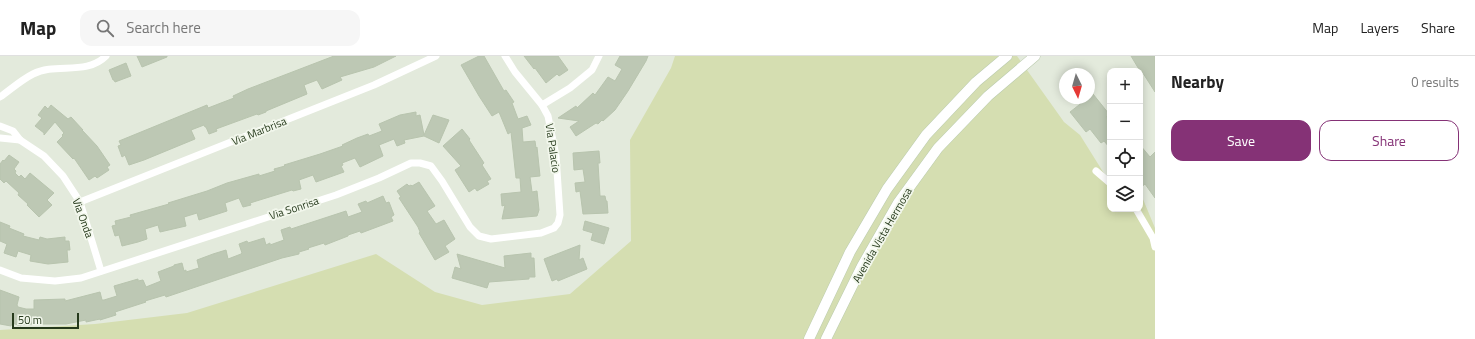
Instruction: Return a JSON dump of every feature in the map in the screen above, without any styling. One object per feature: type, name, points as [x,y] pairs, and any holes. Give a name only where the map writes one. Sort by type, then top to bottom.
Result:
[{"type":"main road","name":"Avenida Vista Hermosa","points":[[809,339],[850,252],[887,189],[926,135],[976,82],[1007,56]]},
{"type":"main road","name":"Avenida Vista Hermosa","points":[[826,339],[862,266],[898,203],[938,148],[988,96],[1035,56]]},
{"type":"street","points":[[0,97],[33,74],[54,68],[81,68],[106,56]]},
{"type":"street","name":"Via Marbrisa","points":[[80,202],[374,86],[436,56]]},
{"type":"street","name":"Via Palacio","points":[[506,56],[519,78],[542,105],[548,116],[556,156],[560,215],[558,223],[554,228]]},
{"type":"street","points":[[542,105],[570,88],[592,70],[599,56]]},
{"type":"street","name":"Via Onda","points":[[0,126],[13,131],[20,140],[44,156],[63,176],[80,202],[101,271]]},
{"type":"street","name":"Via Onda","points":[[0,138],[20,140]]},
{"type":"street","name":"Via Sonrisa","points":[[0,270],[21,278],[55,281],[81,278],[336,195],[379,178],[411,163],[420,163],[431,166],[470,227],[479,236],[491,238],[534,234],[554,228]]},
{"type":"street","points":[[1096,171],[1107,180]]},
{"type":"street","points":[[1138,212],[1153,238],[1155,247]]},
{"type":"green space","points":[[675,56],[1017,56],[1064,122],[1080,135],[1107,178],[1107,212],[1143,212],[1143,199],[1155,228],[1155,339],[0,339],[0,330],[95,324],[187,313],[376,254],[435,292],[482,305],[570,294],[631,241],[630,140],[671,68]]},
{"type":"building","points":[[137,56],[167,56],[167,57],[142,67]]},
{"type":"building","points":[[334,56],[396,56],[374,67],[340,77],[342,80],[322,89],[317,80],[304,85],[307,94],[266,112],[216,129],[217,131],[209,134],[204,125],[191,130],[195,139],[144,160],[129,165],[125,155],[122,157],[118,146],[121,145],[119,141],[207,105],[208,108],[234,98],[233,96],[248,89]]},
{"type":"building","points":[[479,56],[484,56],[504,91],[506,90],[514,102],[512,103],[518,119],[527,116],[531,125],[522,128],[523,142],[535,141],[536,148],[537,147],[540,176],[530,177],[532,192],[537,191],[539,210],[537,216],[502,219],[505,205],[502,206],[501,194],[521,192],[520,178],[516,178],[511,132],[508,134],[499,112],[492,116],[461,65]]},
{"type":"building","points":[[524,56],[558,56],[568,70],[559,76],[557,74],[546,83]]},
{"type":"building","points":[[620,56],[648,56],[615,110],[603,121],[602,120],[598,124],[596,123],[576,136],[570,127],[579,121],[558,118],[576,106],[577,108],[593,93],[595,95],[608,77],[615,81],[622,69],[615,65]]},
{"type":"building","points":[[1131,56],[1155,56],[1155,92],[1143,73],[1143,68],[1138,68]]},
{"type":"building","points":[[126,63],[131,76],[115,82],[109,70]]},
{"type":"building","points":[[1095,96],[1107,112],[1107,144],[1104,141],[1101,143],[1090,129],[1086,132],[1070,112],[1080,104],[1095,104]]},
{"type":"building","points":[[51,105],[68,119],[71,117],[83,130],[97,146],[110,165],[107,167],[109,170],[97,178],[95,176],[89,180],[74,158],[73,159],[57,142],[64,133],[55,122],[44,135],[44,133],[35,126],[42,118],[38,115],[45,106],[48,109]]},
{"type":"building","points":[[416,112],[416,116],[420,115],[424,135],[433,115],[449,120],[439,143],[424,136],[404,140],[405,143],[397,146],[394,139],[379,145],[383,156],[360,167],[355,158],[342,163],[343,165],[341,166],[344,172],[316,182],[313,175],[299,180],[301,189],[292,190],[250,203],[251,205],[243,207],[239,198],[225,203],[227,211],[199,220],[197,213],[184,217],[186,226],[160,232],[158,225],[145,229],[147,239],[138,242],[122,246],[119,235],[115,236],[112,226],[116,225],[115,221],[131,217],[130,215],[169,204],[168,203],[227,183],[275,171],[274,169],[285,166],[284,165],[343,146],[342,145],[368,134],[369,136],[382,131],[379,124],[400,115]]},
{"type":"building","points":[[462,129],[470,139],[469,140],[484,163],[482,165],[491,179],[487,181],[489,184],[477,191],[475,188],[469,192],[455,170],[461,166],[443,146]]},
{"type":"building","points":[[1143,149],[1150,157],[1155,152],[1155,198],[1145,184],[1143,186]]},
{"type":"building","points":[[599,151],[600,163],[598,163],[600,196],[605,196],[608,213],[583,214],[580,191],[576,192],[575,183],[585,182],[583,169],[574,170],[573,153]]},
{"type":"building","points":[[9,155],[19,162],[14,169],[16,171],[15,173],[19,177],[21,175],[25,179],[30,173],[54,193],[47,200],[52,205],[39,217],[18,195],[19,193],[6,181],[4,183],[0,179],[0,164]]},
{"type":"building","points":[[419,182],[435,206],[427,211],[436,224],[444,220],[455,239],[445,246],[449,252],[435,260],[419,233],[418,227],[399,198],[401,197],[397,191],[407,184],[412,186]]},
{"type":"building","points":[[383,196],[386,203],[389,202],[394,215],[391,217],[393,221],[361,233],[360,231],[348,235],[325,245],[324,243],[308,248],[309,249],[299,252],[299,254],[282,258],[166,297],[165,295],[145,301],[146,302],[115,312],[116,315],[100,320],[86,322],[86,320],[66,324],[21,324],[21,326],[12,323],[11,326],[0,324],[0,290],[19,297],[18,307],[26,309],[34,309],[34,300],[65,299],[65,301],[100,292],[102,300],[104,300],[117,296],[114,286],[138,279],[138,281],[143,280],[146,287],[161,281],[158,272],[174,265],[182,263],[184,271],[186,270],[186,272],[199,268],[197,260],[226,250],[228,259],[242,253],[239,244],[264,238],[266,245],[270,243],[270,245],[284,240],[281,230],[290,227],[291,229],[346,211],[348,217],[362,212],[358,204],[366,201],[367,203]]},
{"type":"building","points":[[585,221],[609,228],[604,244],[591,240],[593,233],[583,230]]},
{"type":"building","points":[[0,222],[10,226],[9,228],[24,234],[23,236],[39,240],[40,237],[47,239],[65,237],[65,241],[69,241],[70,250],[67,250],[68,262],[48,264],[30,261],[31,255],[18,251],[16,257],[4,253],[7,244],[0,241]]},
{"type":"building","points":[[580,245],[579,260],[583,258],[587,269],[558,281],[557,279],[552,281],[544,259]]},
{"type":"building","points":[[531,253],[531,258],[534,258],[535,277],[529,277],[529,279],[489,282],[487,288],[452,278],[455,267],[461,269],[457,254],[505,268],[504,256]]}]
